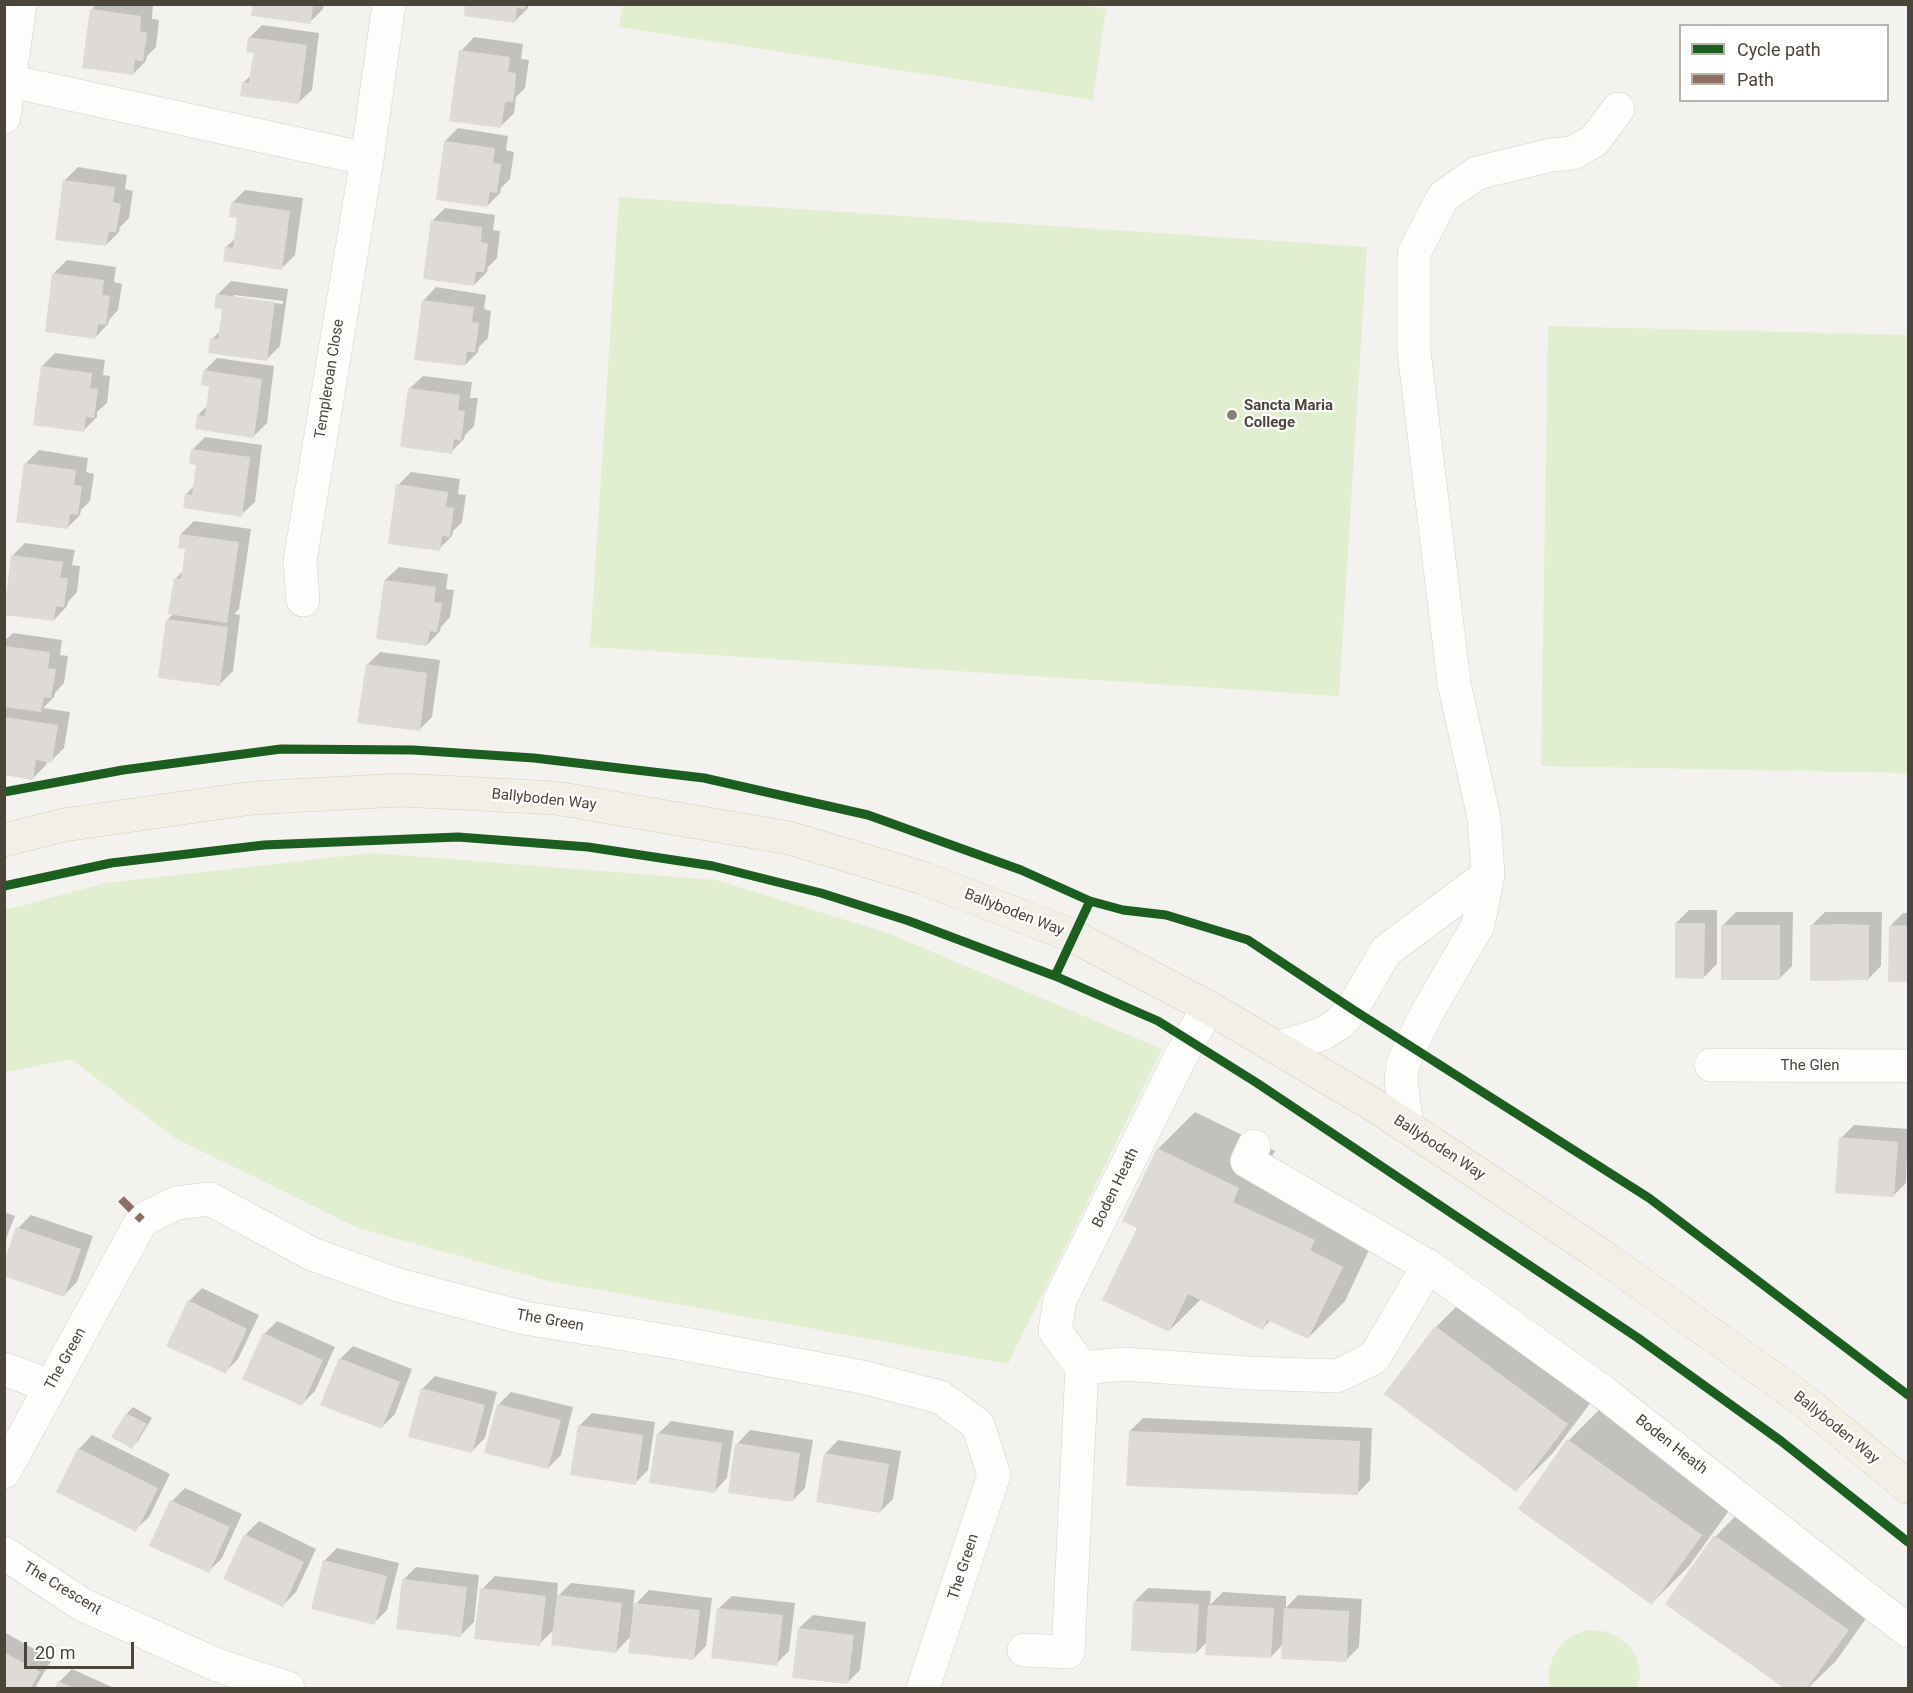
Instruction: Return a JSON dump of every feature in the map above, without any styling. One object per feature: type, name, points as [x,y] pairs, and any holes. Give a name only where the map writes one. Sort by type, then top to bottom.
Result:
[{"type":"main road","name":"Ballyboden Way","points":[[4,840],[64,825],[252,798],[401,789],[556,798],[789,838],[920,877],[1073,936],[1208,1007],[1377,1107],[1620,1269],[1803,1400],[1908,1487]]},
{"type":"street","points":[[4,117],[20,4]]},
{"type":"street","name":"Templeroan Close","points":[[303,600],[300,561],[367,159],[389,4]]},
{"type":"street","points":[[10,81],[367,159]]},
{"type":"street","points":[[1407,1127],[1401,1080],[1403,1064],[1427,1013],[1478,925],[1488,875],[1484,818],[1454,683],[1414,351],[1414,253],[1443,197],[1477,173],[1551,155],[1573,153],[1595,140],[1618,109]]},
{"type":"street","points":[[1278,1048],[1322,1034],[1340,1023],[1352,1009],[1386,951],[1488,875]]},
{"type":"street","name":"Boden Heath","points":[[1082,1368],[1055,1331],[1060,1300],[1180,1058],[1208,1007]]},
{"type":"street","name":"The Glen","points":[[1711,1065],[1908,1066]]},
{"type":"street","name":"Boden Heath","points":[[1254,1146],[1247,1161],[1428,1266],[1603,1392],[1908,1631]]},
{"type":"street","name":"The Green","points":[[4,1472],[142,1220],[176,1203],[210,1199],[312,1254],[398,1286],[525,1318],[679,1343],[862,1377],[940,1397],[978,1425],[994,1475],[923,1689]]},
{"type":"street","points":[[1024,1650],[1068,1652],[1082,1368],[1124,1364],[1247,1373],[1338,1376],[1374,1358],[1428,1266]]},
{"type":"street","points":[[4,1369],[50,1386]]},
{"type":"street","name":"The Crescent","points":[[4,1553],[83,1605],[217,1665],[288,1689]]},
{"type":"green space","points":[[623,4],[1075,4],[1106,9],[1093,100],[619,27]]},
{"type":"green space","points":[[619,197],[1367,247],[1339,696],[590,647]]},
{"type":"green space","points":[[1548,326],[1908,335],[1908,773],[1541,766]]},
{"type":"green space","points":[[372,853],[716,880],[888,933],[1162,1049],[1008,1364],[549,1281],[358,1228],[175,1138],[71,1059],[5,1072],[5,910],[106,883]]},
{"type":"green space","points":[[1588,1630],[1603,1631],[1617,1636],[1629,1646],[1637,1658],[1640,1673],[1638,1688],[1551,1688],[1548,1672],[1561,1644],[1573,1635]]},
{"type":"building","points":[[253,4],[313,4],[311,24],[251,16]]},
{"type":"building","points":[[465,4],[526,4],[525,9],[517,8],[515,23],[464,16]]},
{"type":"building","points":[[90,9],[141,16],[140,31],[147,33],[143,61],[135,60],[133,75],[82,68]]},
{"type":"building","points":[[248,37],[307,45],[299,104],[240,96],[242,82],[249,83],[254,53],[246,52]]},
{"type":"building","points":[[459,50],[510,57],[508,72],[516,73],[515,87],[513,102],[505,102],[501,128],[449,121]]},
{"type":"building","points":[[444,141],[495,148],[493,163],[501,164],[497,193],[490,192],[487,207],[436,200]]},
{"type":"building","points":[[63,180],[115,187],[113,202],[121,204],[116,232],[109,232],[106,246],[55,240]]},
{"type":"building","points":[[231,202],[290,211],[282,270],[223,261],[225,247],[233,248],[237,218],[229,217]]},
{"type":"building","points":[[431,220],[482,227],[481,242],[488,244],[484,272],[476,272],[474,286],[423,279]]},
{"type":"building","points":[[52,273],[104,280],[102,295],[110,296],[106,325],[98,324],[96,339],[45,332]]},
{"type":"building","points":[[216,294],[275,302],[267,361],[208,353],[210,338],[218,339],[220,325],[222,309],[214,308]]},
{"type":"building","points":[[422,300],[474,307],[472,322],[479,323],[475,352],[467,352],[465,366],[414,360]]},
{"type":"building","points":[[41,366],[92,373],[90,388],[98,389],[94,418],[86,417],[84,432],[33,425]]},
{"type":"building","points":[[203,370],[262,379],[254,438],[195,429],[197,415],[205,416],[209,386],[201,385]]},
{"type":"building","points":[[408,388],[460,395],[458,410],[465,411],[461,441],[454,439],[452,454],[400,447]]},
{"type":"building","points":[[191,449],[250,457],[242,517],[183,508],[185,494],[192,495],[196,465],[189,464]]},
{"type":"building","points":[[24,463],[76,470],[74,485],[82,486],[78,515],[70,514],[68,529],[16,522]]},
{"type":"building","points":[[396,484],[448,492],[446,507],[454,508],[450,537],[442,536],[440,551],[388,544]]},
{"type":"building","points":[[180,534],[239,542],[227,623],[168,614],[174,578],[181,579],[185,549],[178,548]]},
{"type":"building","points":[[11,555],[63,562],[60,578],[68,578],[64,607],[56,606],[54,621],[4,615]]},
{"type":"building","points":[[384,580],[436,587],[434,602],[442,603],[437,632],[430,631],[427,646],[376,639]]},
{"type":"building","points":[[166,619],[228,627],[220,686],[158,678]]},
{"type":"building","points":[[4,646],[50,652],[48,668],[56,669],[51,698],[44,697],[41,712],[4,707]]},
{"type":"building","points":[[366,664],[427,673],[420,731],[357,723]]},
{"type":"building","points":[[4,717],[58,725],[52,763],[36,760],[33,780],[4,775]]},
{"type":"building","points":[[1675,923],[1705,923],[1704,979],[1675,978]]},
{"type":"building","points":[[1721,925],[1780,925],[1780,980],[1721,980]]},
{"type":"building","points":[[1810,925],[1869,925],[1869,980],[1810,981]]},
{"type":"building","points":[[1908,925],[1908,982],[1888,982],[1889,926]]},
{"type":"building","points":[[1839,1137],[1898,1142],[1894,1197],[1835,1193]]},
{"type":"building","points":[[1157,1148],[1239,1188],[1233,1202],[1315,1240],[1310,1250],[1343,1267],[1308,1339],[1267,1320],[1263,1330],[1188,1294],[1169,1332],[1102,1300],[1137,1228],[1122,1221]]},
{"type":"building","points":[[16,1227],[81,1249],[64,1297],[4,1276],[4,1262]]},
{"type":"building","points":[[188,1300],[247,1329],[226,1374],[166,1346]]},
{"type":"building","points":[[1435,1326],[1568,1424],[1516,1492],[1384,1394]]},
{"type":"building","points":[[263,1333],[323,1360],[302,1406],[242,1379]]},
{"type":"building","points":[[339,1358],[400,1382],[382,1429],[320,1405]]},
{"type":"building","points":[[421,1388],[485,1405],[472,1453],[408,1437]]},
{"type":"building","points":[[497,1404],[561,1420],[548,1469],[484,1453]]},
{"type":"building","points":[[126,1413],[147,1424],[132,1449],[111,1437]]},
{"type":"building","points":[[578,1425],[643,1435],[636,1485],[570,1475]]},
{"type":"building","points":[[1129,1431],[1360,1441],[1358,1495],[1126,1486]]},
{"type":"building","points":[[657,1433],[722,1443],[715,1493],[649,1483]]},
{"type":"building","points":[[1567,1439],[1702,1535],[1652,1605],[1518,1509]]},
{"type":"building","points":[[735,1443],[800,1453],[793,1502],[728,1493]]},
{"type":"building","points":[[78,1448],[158,1488],[136,1532],[56,1492]]},
{"type":"building","points":[[824,1453],[889,1464],[881,1513],[816,1502]]},
{"type":"building","points":[[170,1500],[230,1527],[209,1573],[149,1546]]},
{"type":"building","points":[[244,1534],[304,1562],[283,1607],[223,1579]]},
{"type":"building","points":[[1714,1535],[1849,1630],[1807,1688],[1784,1688],[1665,1604]]},
{"type":"building","points":[[323,1560],[387,1576],[375,1625],[311,1609]]},
{"type":"building","points":[[402,1579],[467,1587],[461,1637],[396,1629]]},
{"type":"building","points":[[480,1588],[546,1596],[540,1646],[474,1639]]},
{"type":"building","points":[[557,1595],[622,1603],[616,1653],[551,1645]]},
{"type":"building","points":[[1133,1601],[1199,1604],[1196,1654],[1131,1651]]},
{"type":"building","points":[[634,1603],[700,1610],[694,1660],[628,1653]]},
{"type":"building","points":[[1208,1605],[1274,1608],[1271,1658],[1205,1655]]},
{"type":"building","points":[[717,1608],[783,1615],[777,1666],[711,1658]]},
{"type":"building","points":[[1284,1608],[1349,1611],[1347,1662],[1281,1659]]},
{"type":"building","points":[[798,1628],[854,1635],[848,1684],[792,1678]]},
{"type":"building","points":[[4,1652],[40,1672],[31,1688],[4,1688]]},
{"type":"building","points":[[58,1681],[73,1688],[55,1688]]},
{"type":"marked path","points":[[121,1199],[142,1220]]},
{"type":"cycle path","points":[[4,792],[123,770],[281,749],[413,750],[534,758],[704,778],[868,815],[1021,870],[1090,901],[1123,910],[1166,915],[1248,940],[1649,1198],[1908,1395]]},
{"type":"cycle path","points":[[4,886],[111,863],[264,845],[458,837],[588,847],[713,866],[821,893],[909,921],[1055,976],[1158,1021],[1257,1083],[1638,1338],[1781,1441],[1908,1542]]},
{"type":"cycle path","points":[[1055,976],[1090,901]]},
{"type":"place","name":"Sancta Maria College","points":[[1232,415]]}]
